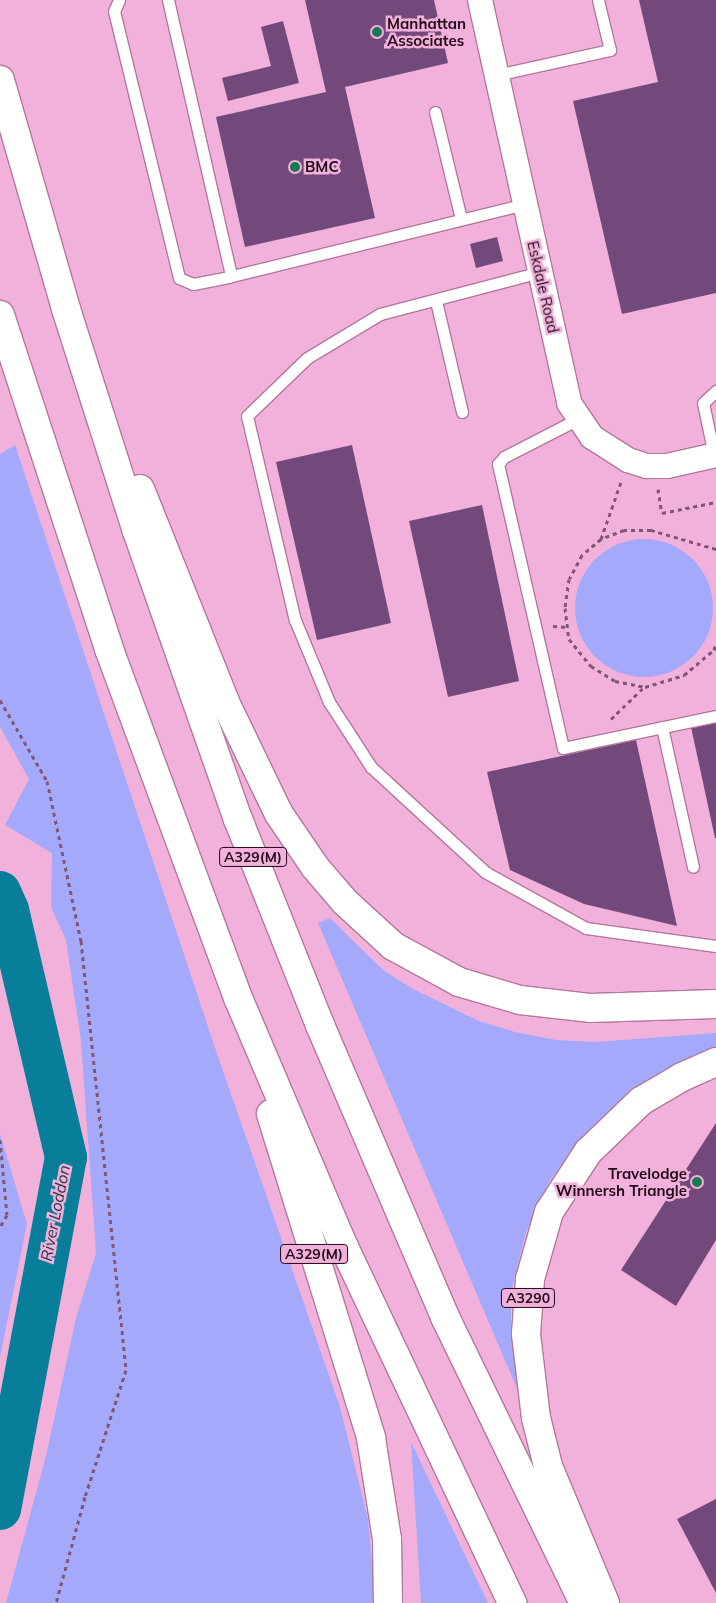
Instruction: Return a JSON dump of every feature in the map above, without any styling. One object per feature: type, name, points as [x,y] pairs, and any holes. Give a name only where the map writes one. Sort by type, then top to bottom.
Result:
[{"type":"main road","name":"A329(M)","points":[[0,80],[66,310],[166,621],[238,819],[320,1025],[445,1317],[584,1603]]},
{"type":"main road","name":"A329(M)","points":[[66,310],[252,764],[295,838],[345,902],[393,946],[430,968],[487,992],[520,1000],[590,1008],[716,1004]]},
{"type":"main road","name":"A329(M)","points":[[0,315],[108,649],[239,1000],[344,1247],[512,1603]]},
{"type":"main road","name":"A329(M)","points":[[239,1000],[284,1160],[349,1358],[371,1438],[386,1531],[388,1603]]},
{"type":"main road","name":"A3290","points":[[605,1603],[548,1466],[536,1418],[526,1334],[530,1279],[549,1212],[588,1152],[641,1101],[676,1080],[716,1062]]},
{"type":"street","name":"Eskdale Road","points":[[480,0],[569,403],[578,419],[592,437],[608,450],[647,466],[667,466],[715,455]]},
{"type":"lane","points":[[119,0],[114,11],[179,278],[193,284],[231,276],[525,204]]},
{"type":"lane","points":[[168,0],[231,276]]},
{"type":"lane","points":[[496,75],[610,50],[598,0]]},
{"type":"lane","points":[[436,112],[461,219]]},
{"type":"lane","points":[[540,272],[436,301],[380,314],[307,358],[247,416],[295,620],[329,702],[371,767],[485,872],[586,928],[716,946]]},
{"type":"lane","points":[[436,301],[462,412]]},
{"type":"lane","points":[[715,455],[703,403],[716,391]]},
{"type":"lane","points":[[578,419],[504,457],[498,464],[563,748],[716,716]]},
{"type":"lane","points":[[662,727],[694,867]]},
{"type":"path","points":[[658,490],[662,513],[716,502]]},
{"type":"path","points":[[601,539],[617,494]]},
{"type":"path","points":[[645,687],[615,680],[591,666],[569,640],[565,608],[569,579],[582,556],[601,539],[624,530],[651,530],[716,549]]},
{"type":"path","points":[[585,743],[645,687],[684,675],[714,650],[716,643]]},
{"type":"path","points":[[0,700],[47,781],[82,941],[126,1370],[84,1497],[56,1603]]},
{"type":"path","points":[[0,1140],[6,1215],[0,1227]]},
{"type":"shaded area","points":[[15,445],[215,1048],[340,1407],[368,1519],[376,1603],[6,1603],[46,1456],[76,1318],[96,1253],[81,1041],[66,940],[51,907],[52,853],[5,825],[29,779],[0,727],[0,454]]},
{"type":"shaded area","points":[[644,539],[670,544],[693,559],[708,582],[713,608],[708,634],[693,657],[670,672],[644,677],[618,672],[595,657],[580,634],[575,608],[580,582],[595,559],[618,544]]},
{"type":"shaded area","points":[[330,918],[383,970],[413,989],[479,1021],[515,1032],[556,1040],[595,1042],[716,1033],[716,1049],[662,1074],[618,1104],[582,1136],[549,1182],[526,1232],[511,1292],[511,1329],[519,1393],[318,923]]},
{"type":"shaded area","points":[[0,1134],[27,1224],[0,1357]]},
{"type":"shaded area","points":[[411,1442],[488,1603],[421,1603]]},
{"type":"building","name":"BMC","points":[[305,0],[434,0],[448,63],[345,87],[375,218],[245,247],[216,117],[326,92]]},
{"type":"building","points":[[639,0],[716,0],[716,293],[622,314],[573,101],[658,82]]},
{"type":"building","points":[[283,21],[299,83],[228,101],[222,78],[271,66],[261,27]]},
{"type":"building","points":[[497,237],[503,261],[476,268],[470,244]]},
{"type":"building","points":[[352,445],[391,623],[317,640],[276,462]]},
{"type":"building","points":[[482,505],[519,681],[448,697],[409,521]]},
{"type":"building","points":[[716,722],[716,838],[715,838],[691,727]]},
{"type":"building","points":[[636,740],[677,926],[584,904],[510,870],[487,772]]},
{"type":"building","name":"Travelodge Winnersh Triangle","points":[[716,1123],[716,1240],[676,1306],[621,1270]]},
{"type":"building","points":[[716,1499],[716,1593],[677,1519]]},
{"type":"waterway","name":"River Loddon","points":[[0,892],[8,910],[66,1157],[0,1509]]},
{"type":"place","name":"Manhattan Associates","points":[[377,32]]},
{"type":"place","name":"BMC","points":[[295,167]]},
{"type":"place","name":"Travelodge Winnersh Triangle","points":[[697,1182]]}]
